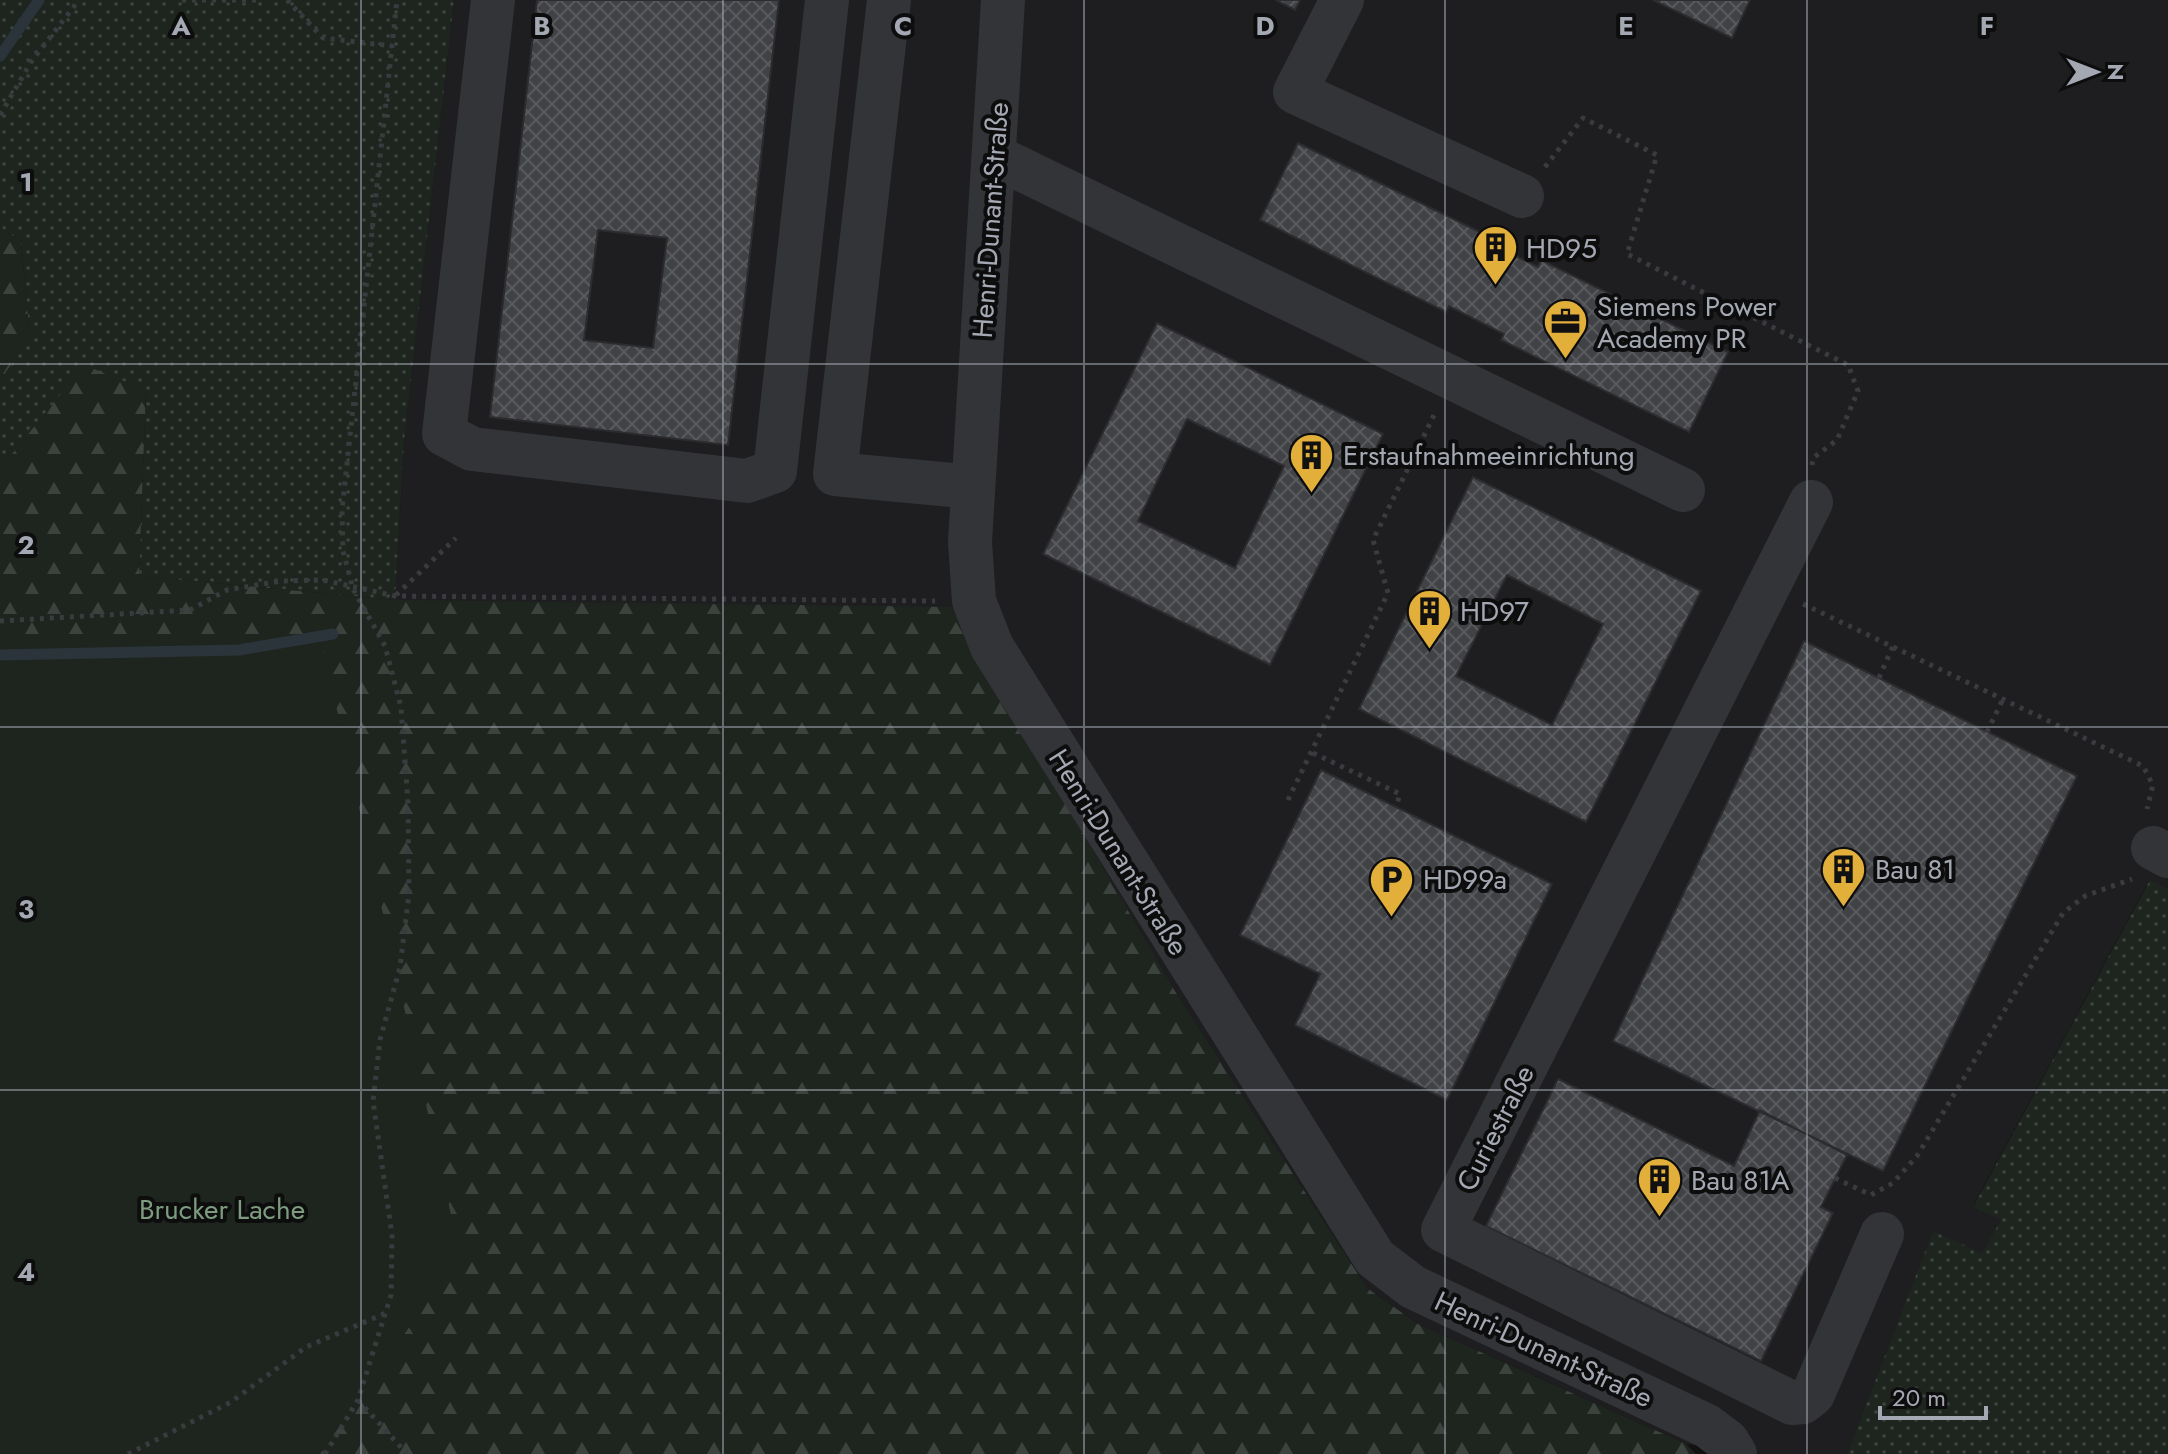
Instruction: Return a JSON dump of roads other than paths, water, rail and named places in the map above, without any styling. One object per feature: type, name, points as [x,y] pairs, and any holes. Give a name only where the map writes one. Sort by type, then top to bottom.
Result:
[{"type":"lane","points":[[493,0],[444,434],[472,449],[747,481],[775,471],[827,0]]},
{"type":"lane","points":[[889,0],[835,474],[973,487]]},
{"type":"lane","name":"Henri-Dunant-Straße","points":[[1003,0],[970,542],[974,601],[992,647],[1346,1217],[1375,1258],[1413,1287],[1707,1426],[1727,1441],[1735,1454]]},
{"type":"lane","points":[[1342,0],[1295,92],[1522,196]]},
{"type":"lane","points":[[994,156],[1683,490]]},
{"type":"lane","name":"Curiestraße","points":[[1413,1287],[1811,502]]},
{"type":"lane","points":[[1443,1230],[1792,1403],[1803,1402],[1813,1394],[1882,1234]]},
{"type":"waterway","points":[[0,56],[39,0]]},
{"type":"waterway","points":[[0,655],[239,650],[333,634]]},
{"type":"place","name":"HD95","points":[[1495,287]]},
{"type":"place","name":"Siemens Power Academy PR","points":[[1566,361]]},
{"type":"place","name":"Erstaufnahmeeinrichtung","points":[[1312,494]]},
{"type":"place","name":"HD97","points":[[1429,650]]},
{"type":"place","name":"Bau 81","points":[[1844,908]]},
{"type":"place","name":"HD99a","points":[[1392,918]]},
{"type":"place","name":"Bau 81A","points":[[1660,1219]]},
{"type":"park label","name":"Brucker Lache","points":[[222,1209]]}]
